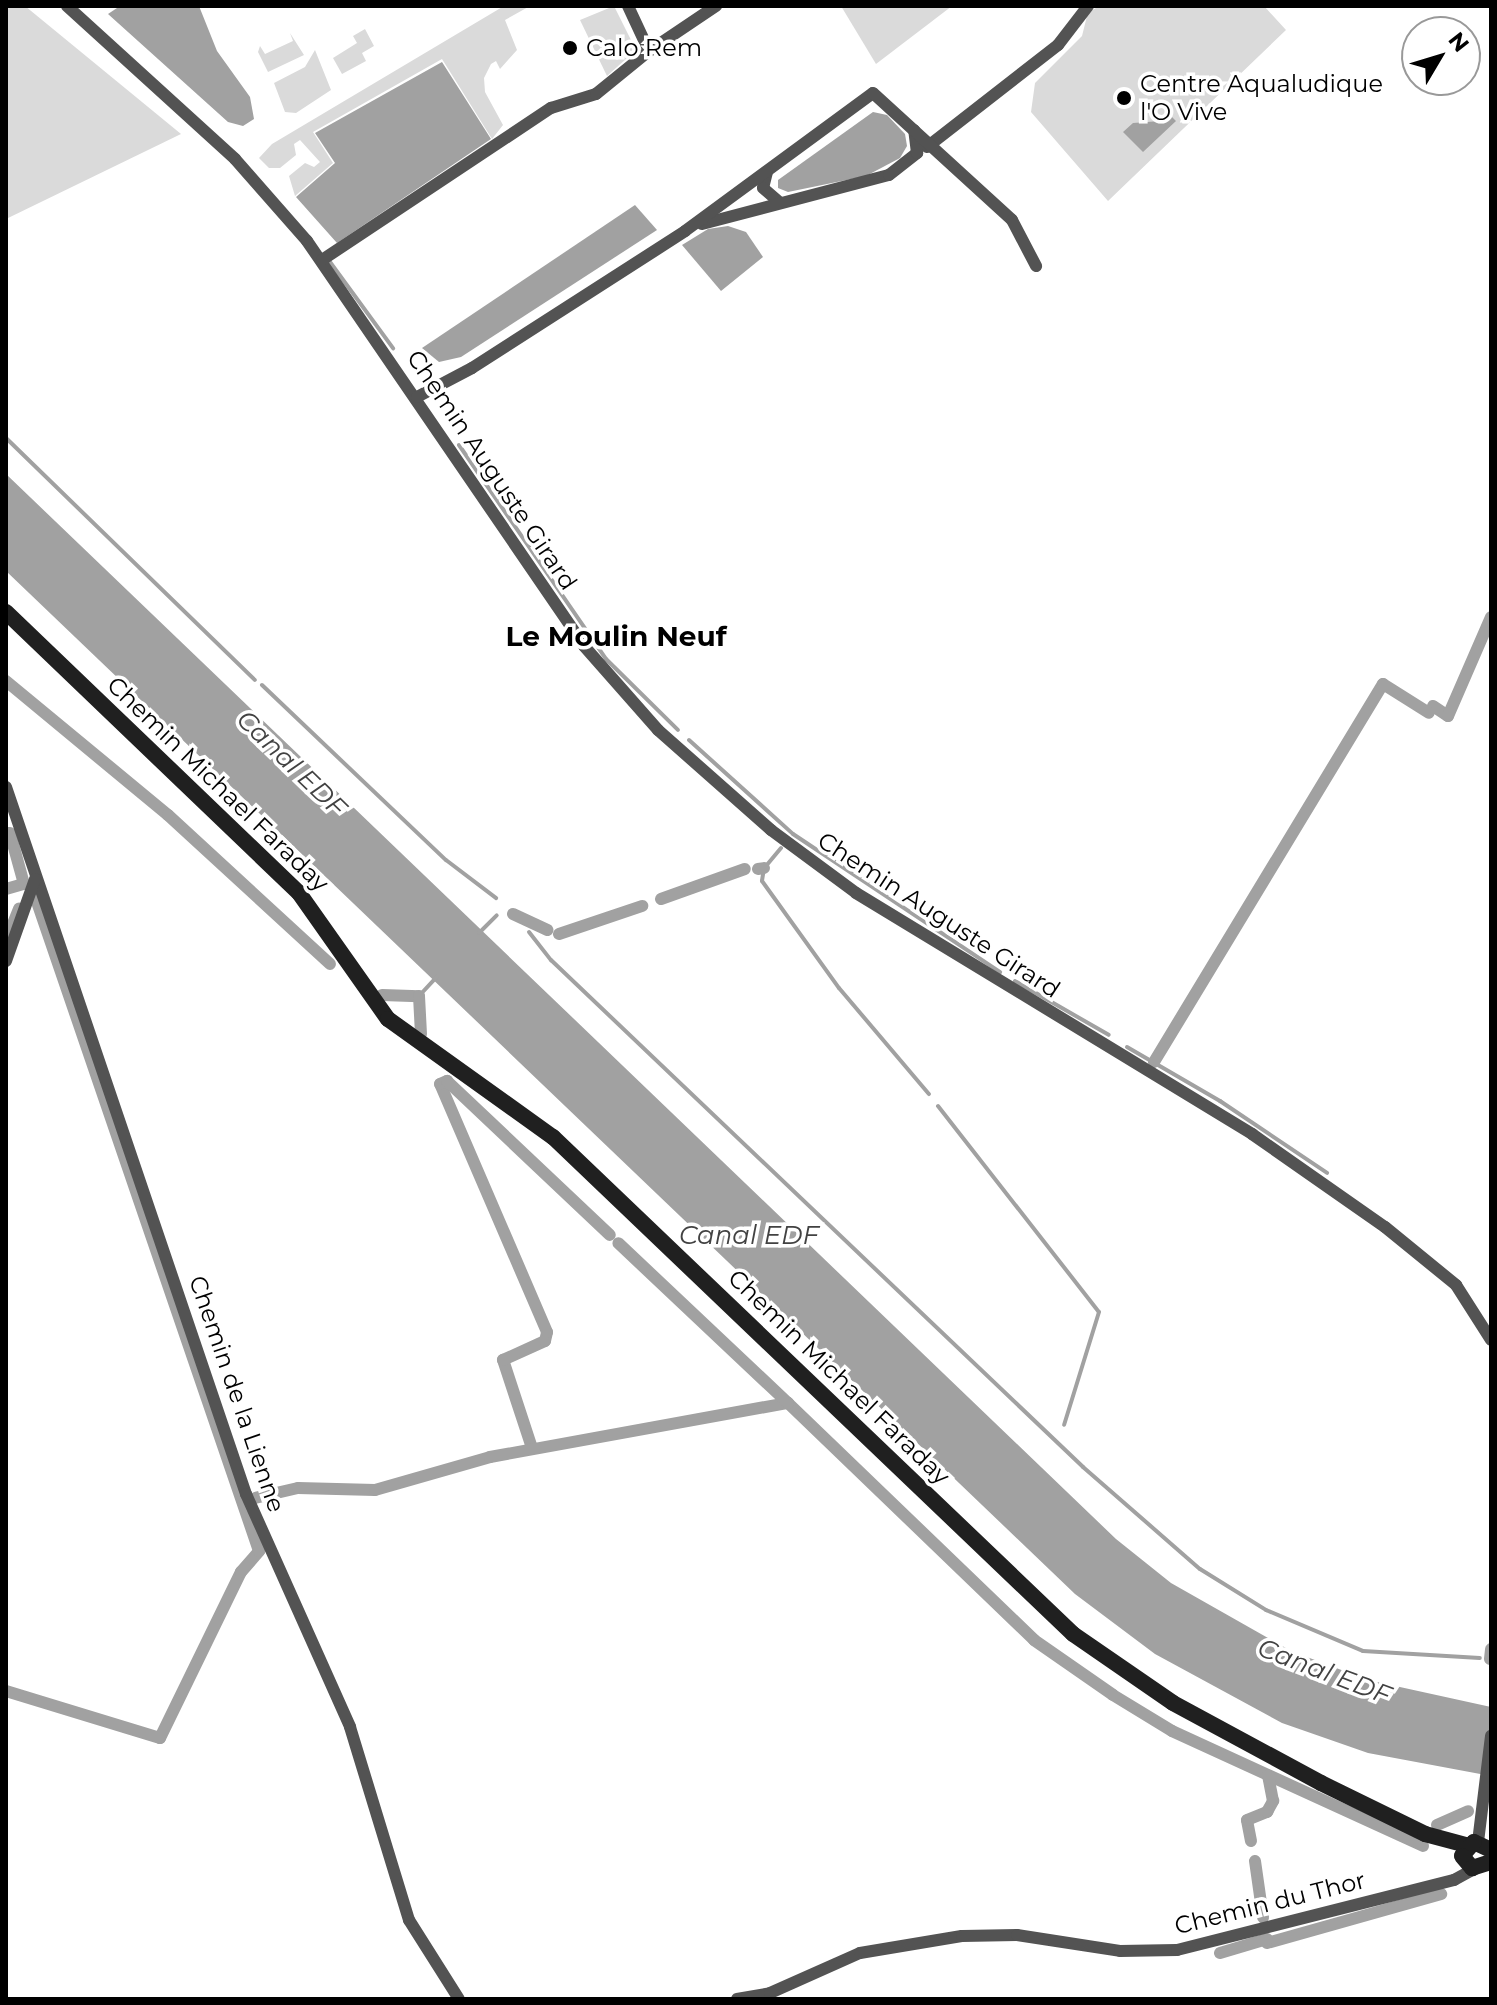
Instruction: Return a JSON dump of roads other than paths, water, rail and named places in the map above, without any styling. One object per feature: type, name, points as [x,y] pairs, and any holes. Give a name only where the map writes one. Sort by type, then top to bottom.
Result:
[{"type":"main road","name":"Chemin Michael Faraday","points":[[6,612],[299,893],[388,1019],[564,1146],[1051,1614],[1173,1703],[1425,1834],[1478,1856]]},
{"type":"street","name":"Chemin Auguste Girard","points":[[67,6],[235,159],[322,260],[584,646],[638,710],[718,784],[856,893],[1252,1134],[1385,1227],[1456,1285],[1491,1340]]},
{"type":"street","points":[[628,6],[649,51]]},
{"type":"street","points":[[322,260],[551,108],[596,94],[649,51],[716,6]]},
{"type":"street","points":[[685,231],[779,202],[873,182],[909,162],[1058,45],[1088,6]]},
{"type":"street","points":[[417,397],[472,368],[685,231],[873,93],[931,143],[1019,229],[1036,266]]},
{"type":"street","points":[[909,162],[919,146],[910,125]]},
{"type":"street","points":[[769,170],[762,185],[769,198],[779,202]]},
{"type":"street","name":"Chemin de la Lienne","points":[[6,787],[246,1494],[345,1714],[409,1920],[459,1999]]},
{"type":"street","points":[[6,961],[35,879]]},
{"type":"street","points":[[1478,1856],[1491,1736]]},
{"type":"street","name":"Chemin du Thor","points":[[737,1999],[770,1993],[839,1960],[880,1948],[993,1934],[1120,1951],[1177,1950],[1441,1882],[1478,1856]]},
{"type":"water","points":[[120,6],[199,6],[217,51],[250,97],[254,119],[243,126],[228,122],[108,14]]},
{"type":"water","points":[[442,62],[491,139],[337,243],[296,197],[335,163],[315,133]]},
{"type":"water","points":[[873,112],[887,115],[905,134],[907,146],[900,158],[866,176],[788,192],[778,188],[778,180]]},
{"type":"water","points":[[1169,114],[1176,121],[1143,152],[1123,132],[1133,123],[1161,121]]},
{"type":"water","points":[[635,205],[657,230],[461,357],[439,362],[422,348]]},
{"type":"water","points":[[728,226],[746,232],[763,257],[721,291],[682,245],[708,229]]},
{"type":"water","name":"Canal EDF","points":[[6,474],[1116,1539],[1171,1583],[1291,1651],[1368,1680],[1491,1707],[1491,1776],[1368,1753],[1282,1723],[1155,1654],[1075,1594],[6,571]]},
{"type":"waterway","points":[[330,262],[393,348]]},
{"type":"waterway","points":[[6,438],[255,680]]},
{"type":"waterway","points":[[459,445],[606,659],[678,730]]},
{"type":"waterway","points":[[1433,706],[1448,716],[1491,617]]},
{"type":"waterway","points":[[6,681],[168,815],[330,964]]},
{"type":"waterway","points":[[1154,1062],[1383,684],[1429,713]]},
{"type":"waterway","points":[[262,685],[446,860],[496,898]]},
{"type":"waterway","points":[[689,740],[793,834],[1000,972]]},
{"type":"waterway","points":[[6,889],[24,884],[10,833]]},
{"type":"waterway","points":[[781,848],[764,868],[762,881],[839,988],[929,1094]]},
{"type":"waterway","points":[[758,869],[764,868]]},
{"type":"waterway","points":[[661,899],[745,869]]},
{"type":"waterway","points":[[6,1691],[160,1738],[241,1572],[259,1551],[35,896]]},
{"type":"waterway","points":[[559,934],[642,906]]},
{"type":"waterway","points":[[6,941],[19,909]]},
{"type":"waterway","points":[[513,914],[547,930]]},
{"type":"waterway","points":[[479,933],[497,915]]},
{"type":"waterway","points":[[529,932],[551,960],[1083,1467],[1200,1569],[1266,1610],[1363,1651],[1480,1658]]},
{"type":"waterway","points":[[419,996],[437,977]]},
{"type":"waterway","points":[[1015,981],[1109,1035]]},
{"type":"waterway","points":[[382,995],[419,996],[421,1034]]},
{"type":"waterway","points":[[1127,1047],[1220,1101],[1327,1173]]},
{"type":"waterway","points":[[532,1448],[503,1360],[545,1341],[547,1332],[440,1084],[447,1081],[610,1235]]},
{"type":"waterway","points":[[938,1106],[1099,1312],[1064,1425]]},
{"type":"waterway","points":[[255,1498],[298,1488],[375,1490],[490,1457],[788,1403],[618,1243]]},
{"type":"waterway","points":[[788,1403],[1034,1640],[1113,1695],[1172,1731],[1423,1846]]},
{"type":"waterway","points":[[1490,1659],[1491,1649]]},
{"type":"waterway","points":[[1251,1841],[1247,1820],[1267,1812],[1273,1801],[1268,1775]]},
{"type":"waterway","points":[[1437,1825],[1468,1811]]},
{"type":"waterway","points":[[1255,1861],[1263,1917]]},
{"type":"waterway","points":[[1267,1943],[1441,1894]]},
{"type":"waterway","points":[[1220,1953],[1267,1939]]},
{"type":"place","name":"Calo Rem","points":[[570,48]]},
{"type":"place","name":"Centre Aqualudique l'O Vive","points":[[1124,98]]},
{"type":"district","name":"Le Moulin Neuf","points":[[616,636]]}]
